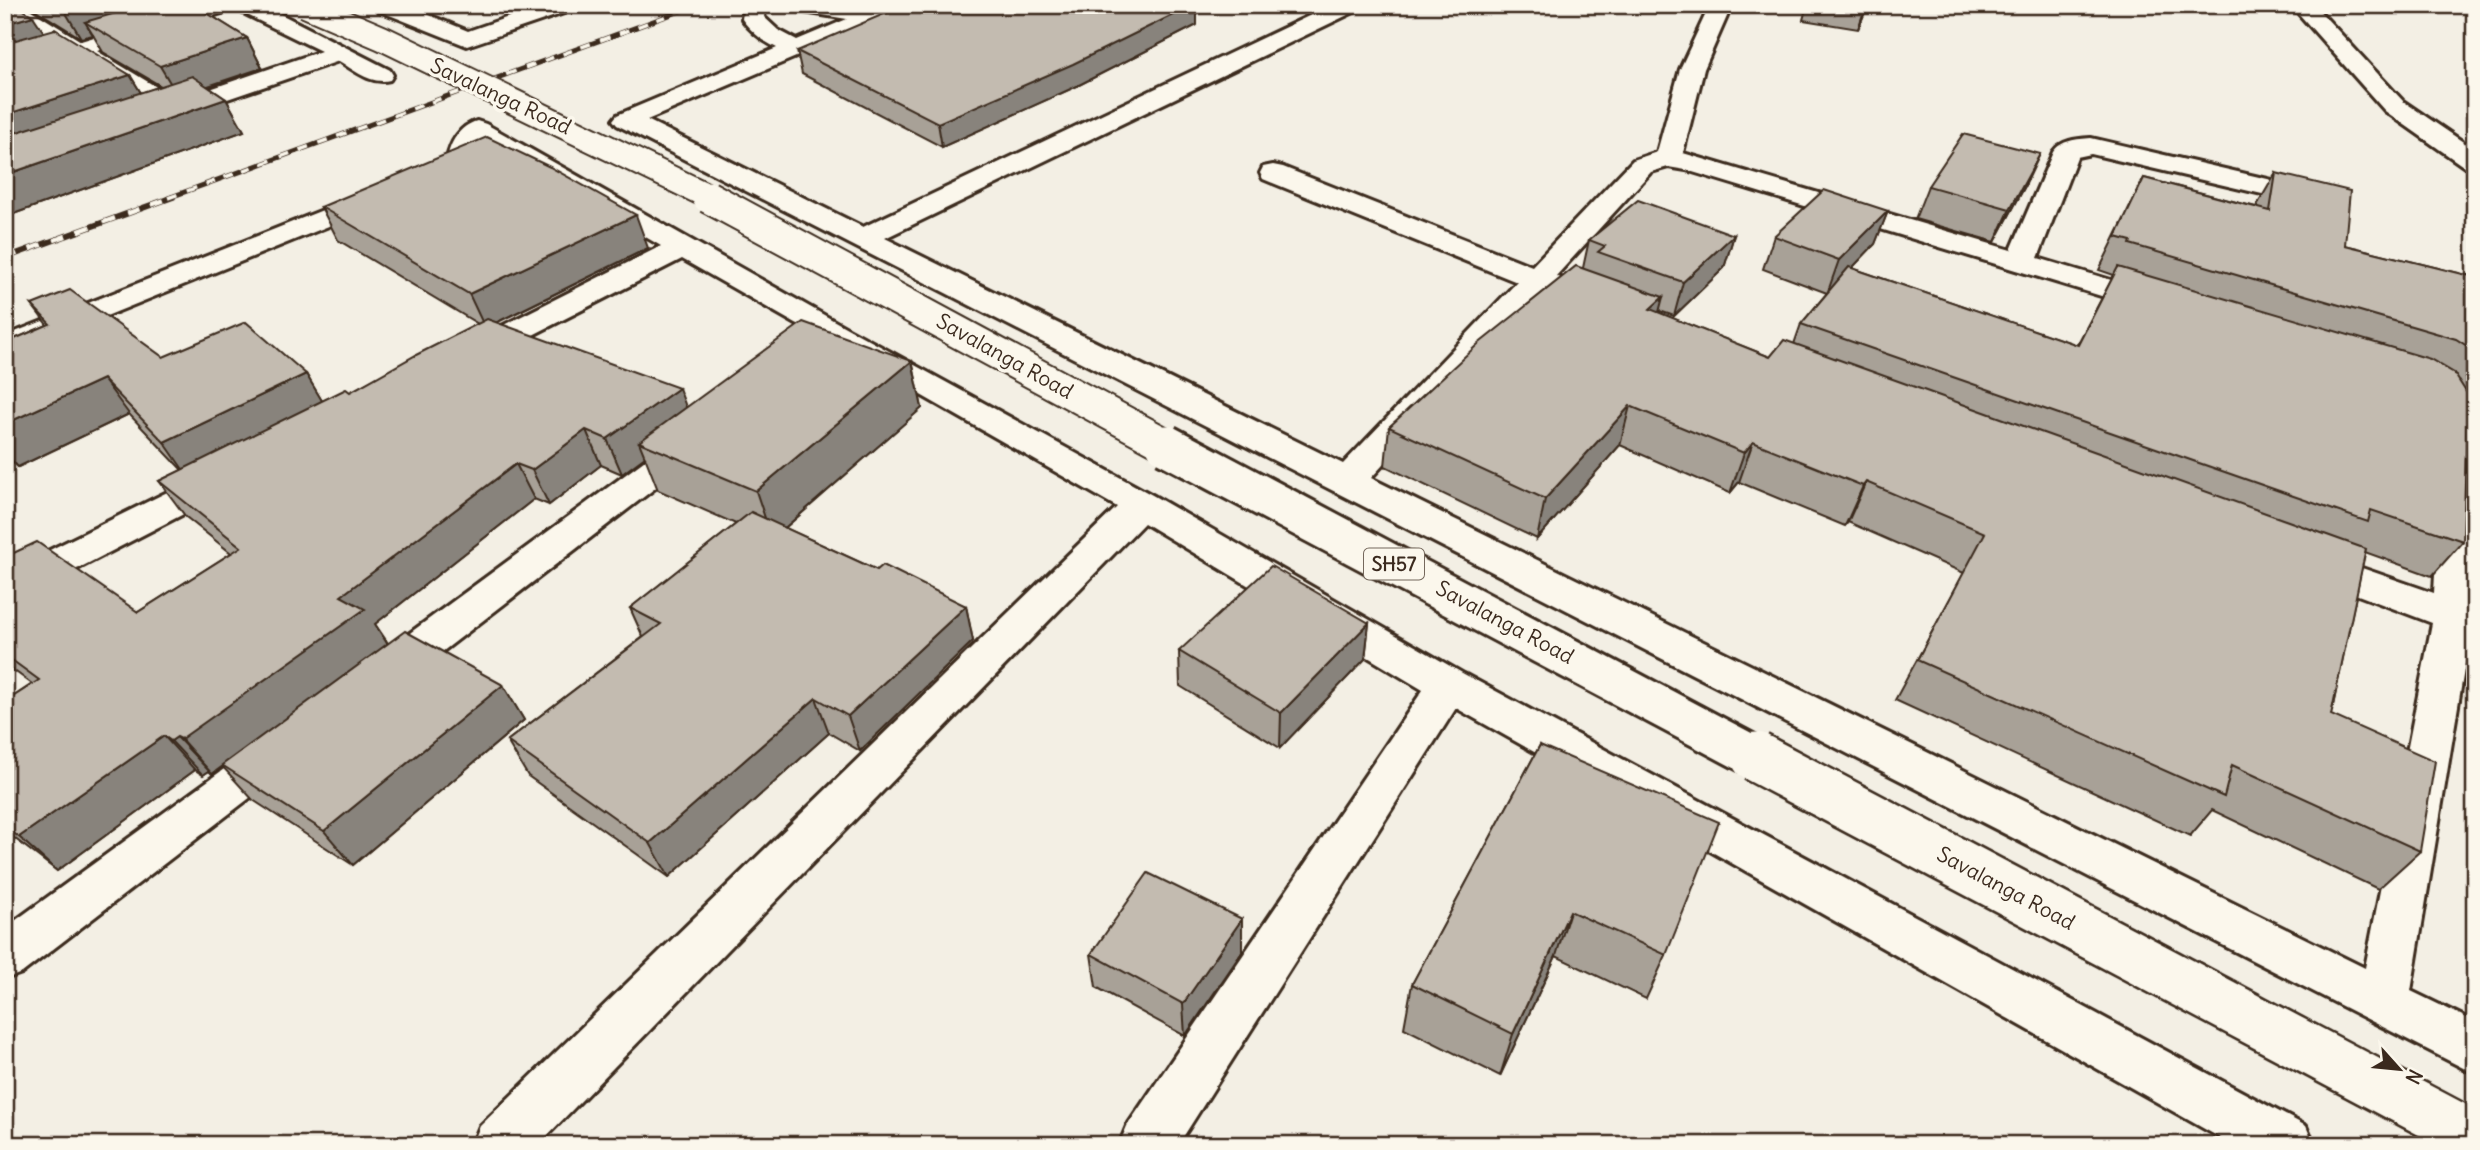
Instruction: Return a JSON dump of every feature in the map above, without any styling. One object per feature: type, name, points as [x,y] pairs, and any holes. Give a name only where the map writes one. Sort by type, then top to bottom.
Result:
[{"type":"street","points":[[5,71],[224,5]]},
{"type":"street","points":[[245,5],[341,52],[381,75]]},
{"type":"street","name":"Savalanga Road","points":[[305,5],[382,38],[746,215],[1185,455],[2475,1137]]},
{"type":"street","points":[[384,5],[467,39],[565,5]]},
{"type":"street","points":[[755,5],[753,19],[770,35],[795,48]]},
{"type":"street","points":[[800,5],[870,17]]},
{"type":"street","points":[[899,5],[626,120],[2475,1049]]},
{"type":"street","points":[[863,238],[1350,5]]},
{"type":"street","points":[[1668,159],[1692,69],[1721,5]]},
{"type":"street","points":[[2302,5],[2394,106],[2475,162]]},
{"type":"street","points":[[10,7],[176,109]]},
{"type":"street","points":[[150,118],[341,52]]},
{"type":"street","points":[[5,346],[459,164],[463,145],[477,129],[1140,505],[1449,685],[2287,1145]]},
{"type":"street","points":[[2021,263],[2066,152],[2077,147],[2091,146],[2276,189]]},
{"type":"street","points":[[1347,482],[1642,166],[1654,160],[1689,162],[2193,315]]},
{"type":"street","points":[[1273,173],[1588,299]]},
{"type":"street","points":[[448,366],[682,247]]},
{"type":"street","points":[[802,360],[836,335]]},
{"type":"street","points":[[359,692],[725,418]]},
{"type":"street","points":[[5,589],[251,465]]},
{"type":"street","points":[[2384,1002],[2453,615],[2459,468]]},
{"type":"street","points":[[499,1145],[1140,505]]},
{"type":"street","points":[[2282,553],[2453,615]]},
{"type":"street","points":[[1146,1145],[1449,685]]},
{"type":"street","points":[[5,957],[304,733]]},
{"type":"building","points":[[5,5],[16,5],[33,16],[5,24]]},
{"type":"building","points":[[143,5],[194,5],[247,38],[160,66],[85,22]]},
{"type":"building","points":[[905,5],[1193,5],[1073,64],[938,123],[797,51]]},
{"type":"building","points":[[55,29],[130,75],[5,115],[5,43]]},
{"type":"building","points":[[192,76],[226,99],[5,175],[5,136]]},
{"type":"building","points":[[1963,134],[2040,154],[2010,209],[1928,186]]},
{"type":"building","points":[[487,137],[550,167],[636,215],[469,294],[321,207]]},
{"type":"building","points":[[2276,173],[2350,191],[2345,245],[2475,277],[2475,351],[2456,339],[2130,244],[2131,241],[2116,237],[2144,178],[2270,211]]},
{"type":"building","points":[[1824,190],[1888,211],[1839,260],[1774,236]]},
{"type":"building","points":[[1638,200],[1734,235],[1683,282],[1598,252],[1605,246],[1589,240]]},
{"type":"building","points":[[1576,266],[1663,297],[1650,309],[1770,357],[1784,340],[2366,549],[2331,715],[2435,761],[2420,851],[2232,765],[2224,797],[1917,660],[1985,533],[1866,482],[1863,486],[1753,442],[1744,453],[1630,406],[1545,499],[1389,427],[1477,345]]},
{"type":"building","points":[[1849,267],[2078,345],[2118,267],[2430,359],[2454,373],[2468,395],[2463,541],[2371,510],[2368,522],[1801,324]]},
{"type":"building","points":[[70,290],[163,357],[246,322],[306,374],[164,442],[103,379],[5,424],[5,343],[50,324],[32,305]]},
{"type":"building","points":[[487,319],[679,388],[607,439],[586,430],[532,470],[516,464],[341,596],[365,609],[181,739],[177,737],[171,741],[164,736],[19,837],[5,827],[5,702],[39,680],[5,655],[5,557],[37,542],[138,612],[241,547],[159,481],[346,389],[350,392]]},
{"type":"building","points":[[803,322],[912,361],[756,491],[639,442]]},
{"type":"building","points":[[751,512],[877,570],[883,565],[966,606],[848,716],[816,698],[650,843],[507,741],[661,624],[630,608]]},
{"type":"building","points":[[1271,566],[1369,623],[1281,713],[1179,651]]},
{"type":"building","points":[[405,631],[503,685],[324,831],[222,765]]},
{"type":"building","points":[[1540,745],[1719,822],[1666,955],[1570,911],[1513,1034],[1412,984]]},
{"type":"building","points":[[1148,873],[1242,919],[1183,1004],[1091,954]]},
{"type":"building","points":[[615,1137],[625,1145],[608,1145]]},
{"type":"railway","points":[[168,198],[697,5]]},
{"type":"railway","points":[[5,258],[173,197]]}]
